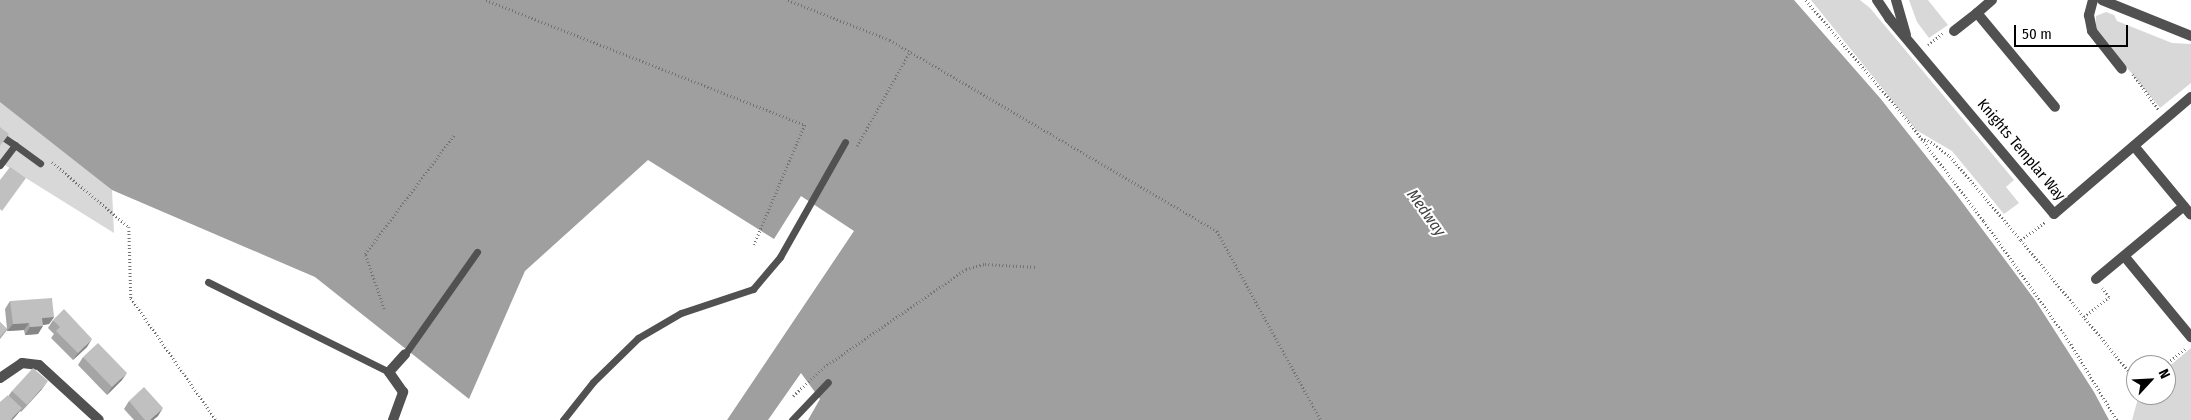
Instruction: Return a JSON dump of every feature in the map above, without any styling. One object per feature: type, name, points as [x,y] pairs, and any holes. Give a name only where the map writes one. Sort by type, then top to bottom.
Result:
[{"type":"street","name":"Knights Templar Way","points":[[1877,0],[2054,214],[2191,97]]},
{"type":"street","name":"Knights Templar Way","points":[[1896,0],[1906,37]]},
{"type":"street","points":[[1954,31],[1992,0]]},
{"type":"street","points":[[2093,0],[2089,15],[2092,31],[2125,69]]},
{"type":"street","points":[[2102,0],[2191,36]]},
{"type":"street","points":[[1977,12],[2055,106]]},
{"type":"street","points":[[2134,146],[2191,215]]},
{"type":"street","points":[[2096,279],[2125,257],[2184,206]]},
{"type":"street","points":[[2125,257],[2191,337]]},
{"type":"street","points":[[392,420],[403,392],[389,372],[405,354]]},
{"type":"street","points":[[0,378],[22,363],[39,365],[99,420]]},
{"type":"lane","points":[[0,136],[40,163]]},
{"type":"lane","points":[[563,420],[593,382],[638,338],[681,312],[722,301],[753,289],[759,284],[780,257],[845,142]]},
{"type":"lane","points":[[0,165],[15,145]]},
{"type":"lane","points":[[405,354],[477,252]]},
{"type":"lane","points":[[208,282],[389,372]]},
{"type":"lane","points":[[792,420],[801,407],[828,382]]},
{"type":"path","points":[[486,0],[805,125],[754,245]]},
{"type":"path","points":[[788,0],[890,40],[1217,231],[1321,420]]},
{"type":"path","points":[[1806,0],[1921,139],[2042,302],[2118,420]]},
{"type":"path","points":[[1919,53],[1954,24],[1954,31]]},
{"type":"path","points":[[2125,69],[2166,120]]},
{"type":"path","points":[[384,308],[365,254],[454,135]]},
{"type":"path","points":[[1921,139],[1928,140],[1950,156],[2126,368]]},
{"type":"path","points":[[46,157],[129,227],[131,298],[216,420]]},
{"type":"path","points":[[2021,240],[2054,214]]},
{"type":"path","points":[[793,396],[824,367],[966,269],[985,264],[1037,267]]},
{"type":"path","points":[[2084,317],[2109,297],[2096,279]]},
{"type":"path","points":[[2176,356],[2191,343]]},
{"type":"shaded area","points":[[1811,0],[1860,0],[1870,8],[2014,180],[2006,187],[2019,203],[2004,214],[1952,151],[1916,130]]},
{"type":"shaded area","points":[[1909,0],[1928,0],[1948,25],[1929,38],[1917,22]]},
{"type":"shaded area","points":[[2106,12],[2114,15],[2117,21],[2172,43],[2191,44],[2191,83],[2160,108],[2096,30],[2096,16]]},
{"type":"shaded area","points":[[0,99],[112,190],[114,233],[0,162]]},
{"type":"shaded area","points":[[2191,348],[2191,420],[2132,420],[2136,405],[2176,405],[2176,361]]},
{"type":"water","name":"Medway","points":[[0,0],[1794,0],[1880,98],[1956,194],[2035,300],[2094,392],[2109,420],[808,420],[820,399],[801,373],[768,420],[727,420],[854,231],[801,196],[774,239],[648,160],[525,271],[469,399],[315,277],[112,190],[0,102]]},
{"type":"building","points":[[0,127],[9,134],[0,146]]},
{"type":"building","points":[[10,167],[26,178],[2,211],[0,209],[0,180]]},
{"type":"building","points":[[52,298],[54,317],[42,318],[43,326],[30,327],[29,323],[13,324],[10,301]]},
{"type":"building","points":[[64,309],[92,339],[78,353],[56,331],[60,327],[53,320]]},
{"type":"building","points":[[0,322],[7,329],[0,337]]},
{"type":"building","points":[[98,343],[127,373],[112,387],[83,357]]},
{"type":"building","points":[[33,368],[48,381],[27,405],[12,391]]},
{"type":"building","points":[[144,387],[163,408],[150,420],[145,420],[129,401]]},
{"type":"building","points":[[8,395],[22,408],[12,420],[0,420],[0,402]]}]
